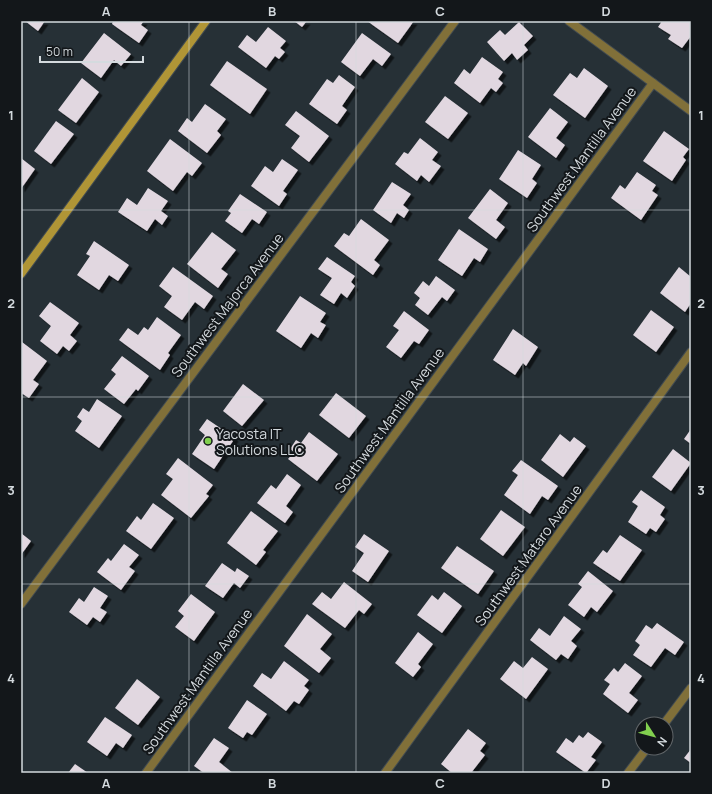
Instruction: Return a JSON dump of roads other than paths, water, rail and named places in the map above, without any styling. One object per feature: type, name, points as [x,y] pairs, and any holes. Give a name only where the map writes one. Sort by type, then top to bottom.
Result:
[{"type":"street","points":[[21,274],[206,21]]},
{"type":"street","name":"Southwest Majorca Avenue","points":[[21,604],[455,21]]},
{"type":"street","points":[[569,21],[691,111]]},
{"type":"street","name":"Southwest Mantilla Avenue","points":[[146,773],[653,83]]},
{"type":"street","name":"Southwest Mataro Avenue","points":[[386,773],[691,352]]},
{"type":"street","points":[[670,716],[691,688]]},
{"type":"street","points":[[628,773],[641,756]]},
{"type":"place","name":"Yacosta IT Solutions LLC","points":[[208,441]]}]
